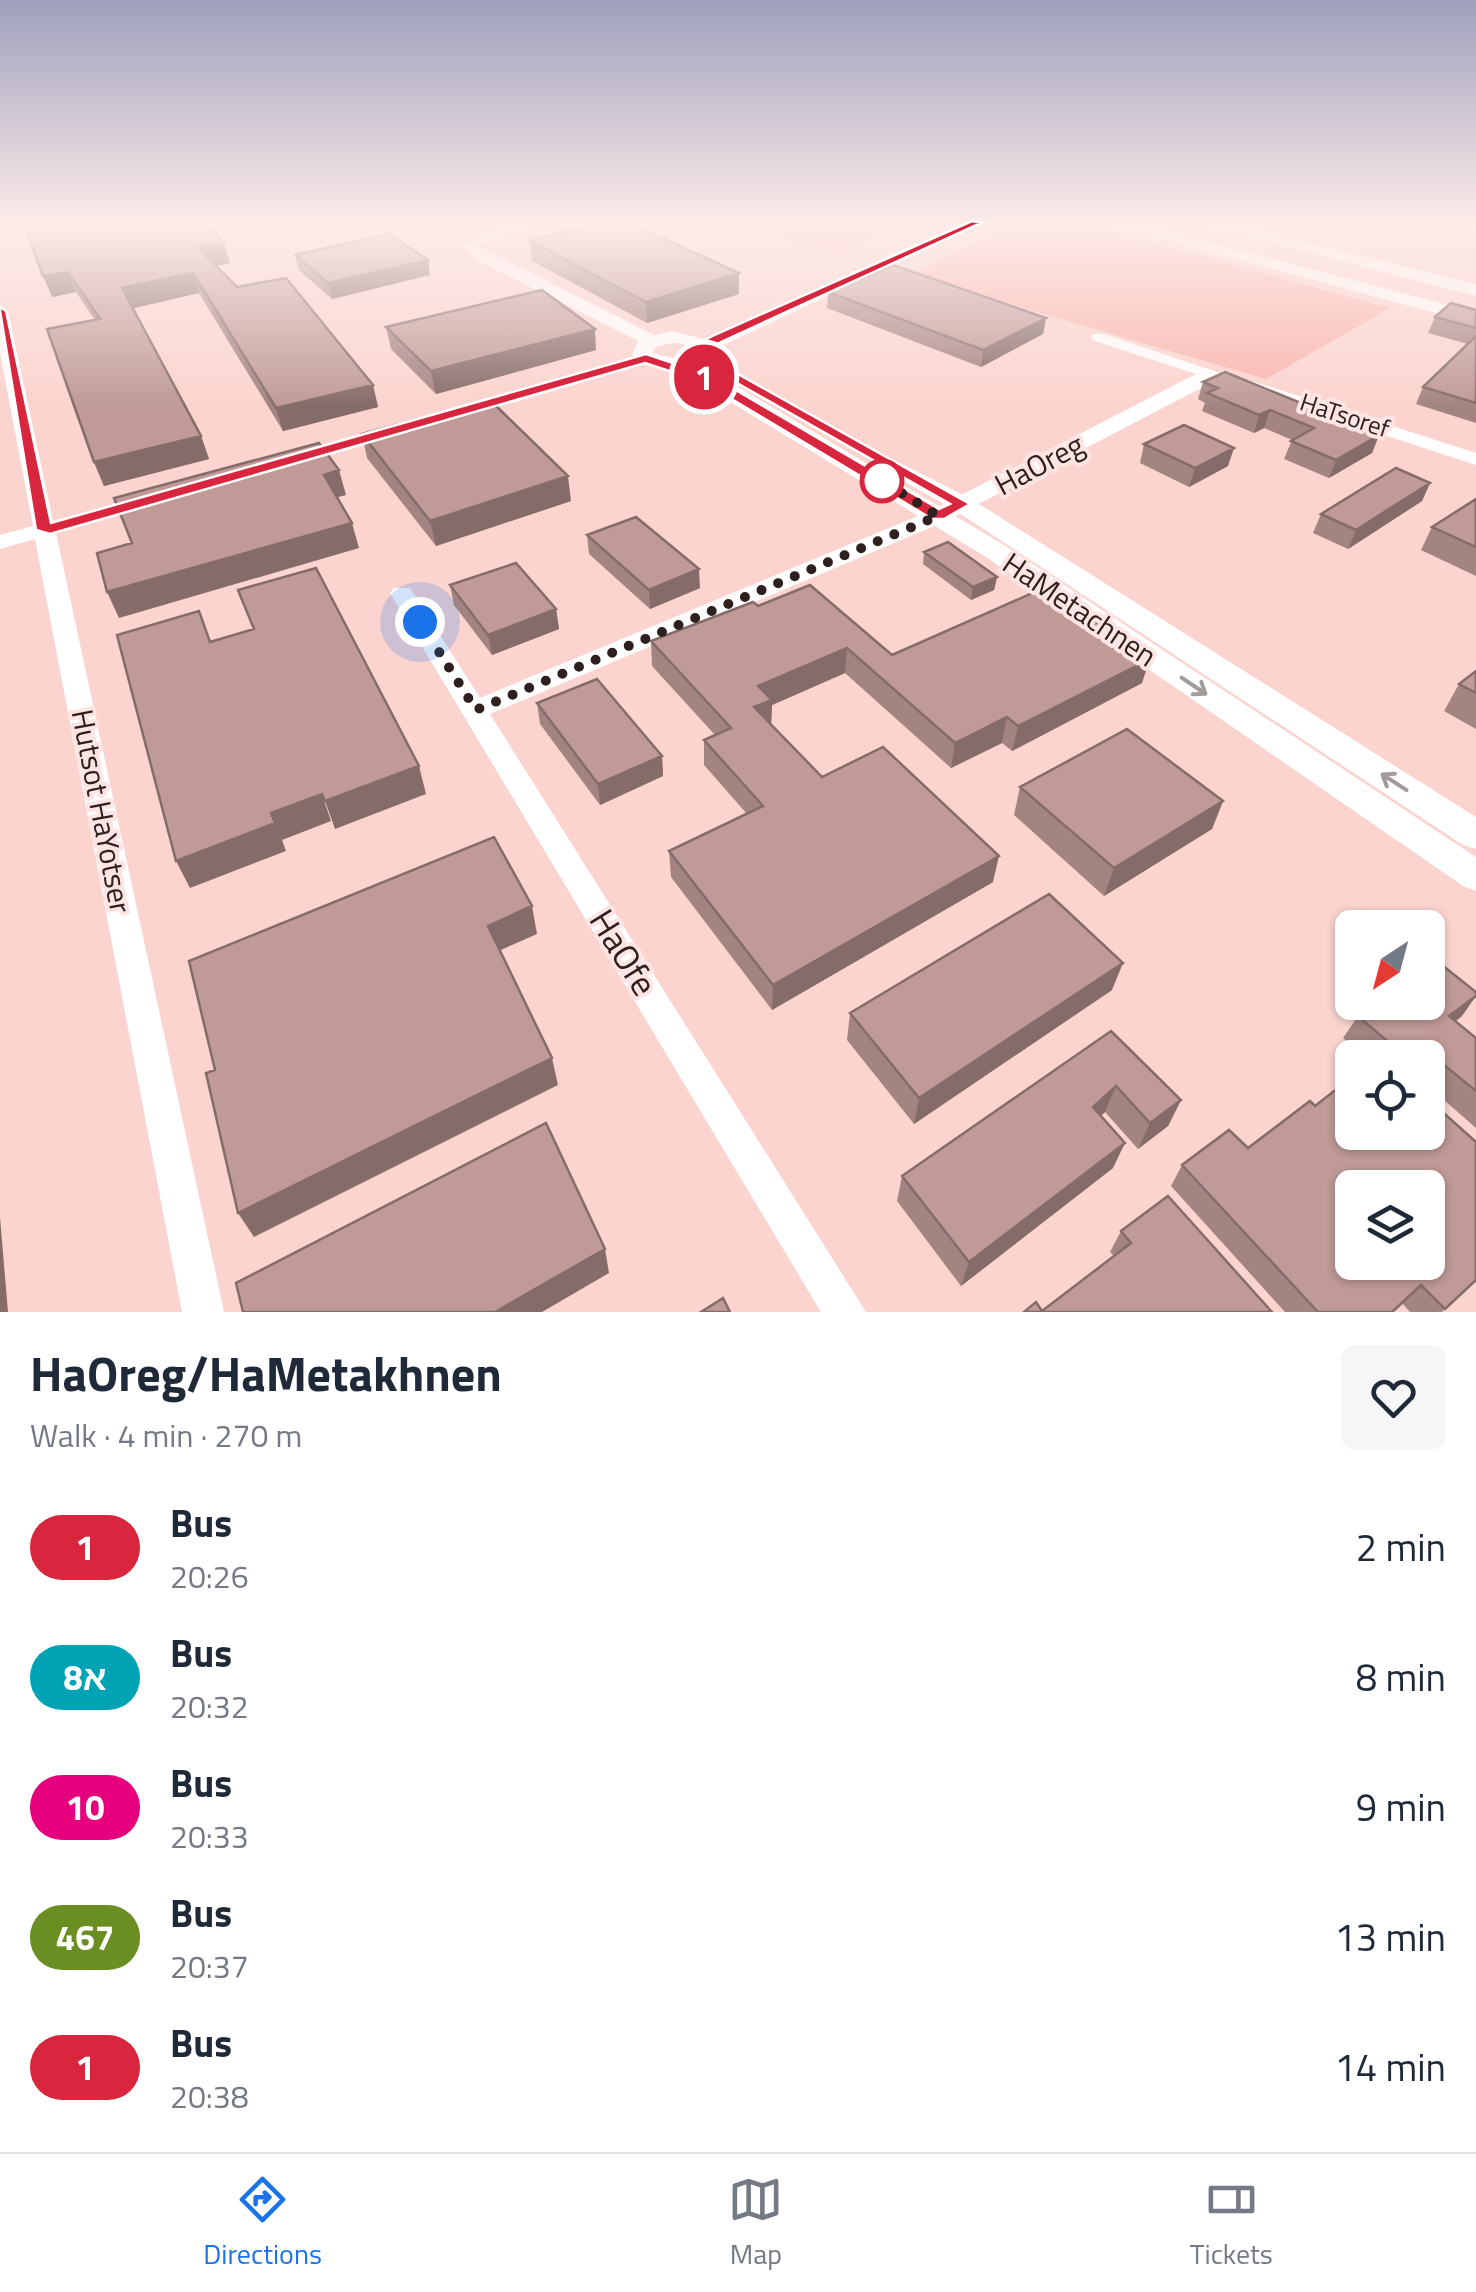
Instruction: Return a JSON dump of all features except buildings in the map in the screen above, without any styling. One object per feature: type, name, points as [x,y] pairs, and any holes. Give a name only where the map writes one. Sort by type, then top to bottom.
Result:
[{"type":"main road","points":[[1347,284],[1476,318]]},
{"type":"street","points":[[532,284],[672,364],[845,284]]},
{"type":"street","points":[[270,466],[430,420],[682,338],[735,320],[814,284]]},
{"type":"street","name":"Hutsot HaYotser","points":[[0,311],[203,1312]]},
{"type":"street","name":"HaTsoref","points":[[1098,337],[1476,458]]},
{"type":"street","name":"HaMetachnen","points":[[682,338],[950,510],[1476,835]]},
{"type":"street","name":"HaMetachnen","points":[[672,364],[708,379],[950,510],[1476,876]]},
{"type":"street","name":"HaOreg","points":[[476,710],[950,510],[1211,374]]},
{"type":"street","points":[[0,542],[176,493]]},
{"type":"street","name":"HaOfe","points":[[402,593],[845,1312]]},
{"type":"shaded area","points":[[942,284],[1304,284],[1390,308],[1266,379]]},
{"type":"bus line","name":"1","points":[[0,311],[44,530],[646,358],[708,379],[938,516],[962,504],[699,358],[703,347],[716,339],[845,284]]},
{"type":"route","points":[[420,622],[476,710],[938,516],[878,478],[882,481]]}]
